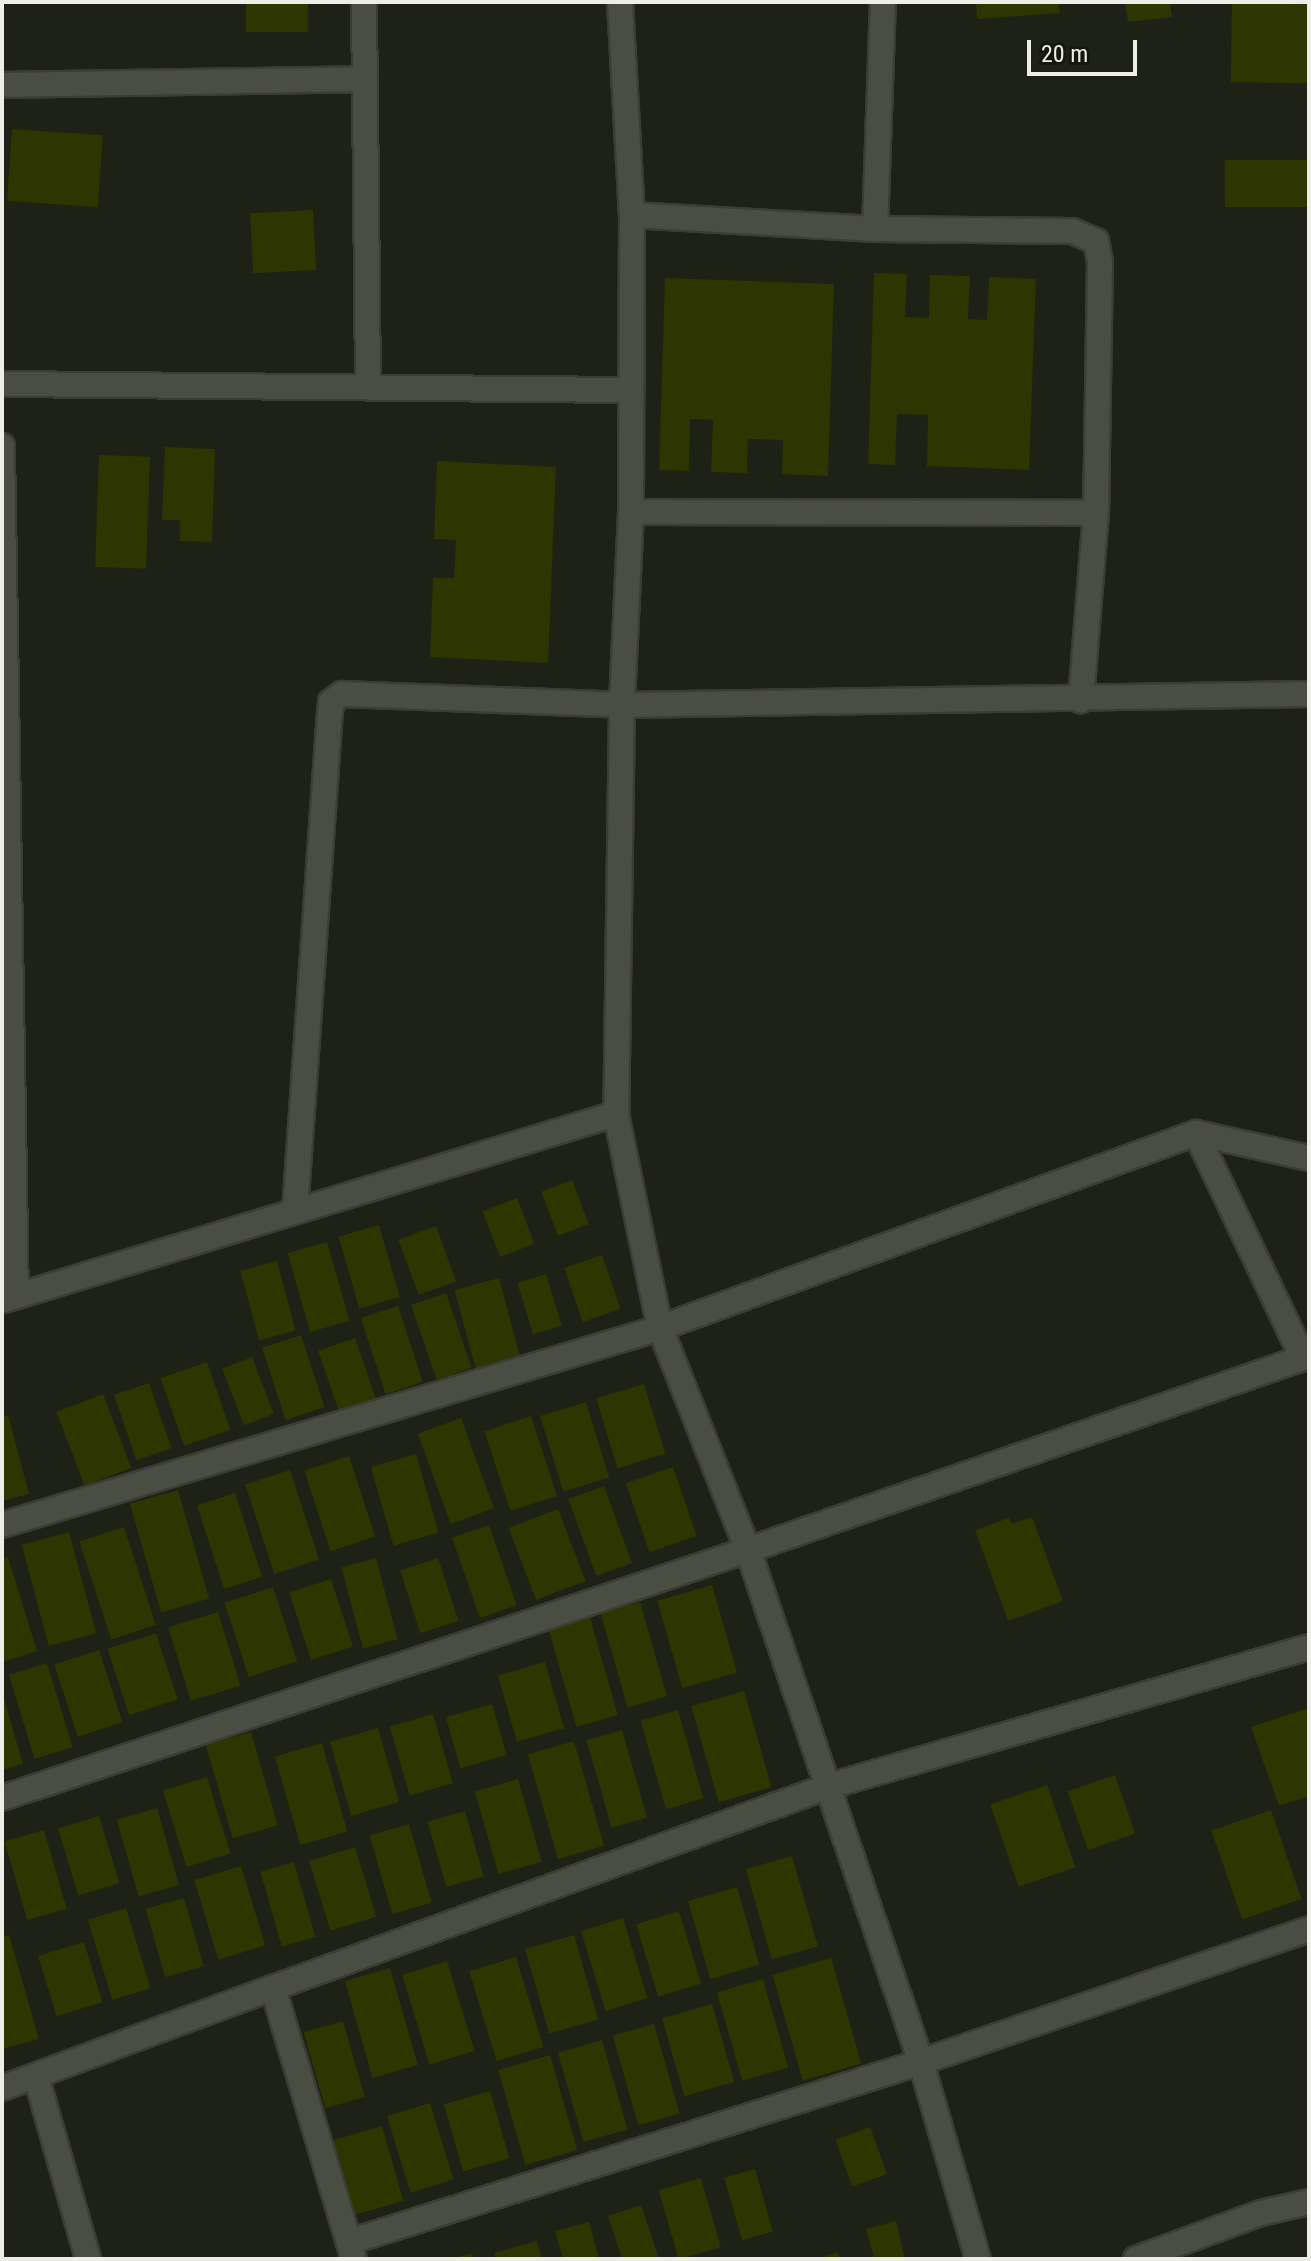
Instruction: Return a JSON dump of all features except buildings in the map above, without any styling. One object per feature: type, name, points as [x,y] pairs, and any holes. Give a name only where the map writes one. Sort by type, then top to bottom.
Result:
[{"type":"street","points":[[364,2],[368,386]]},
{"type":"street","points":[[620,2],[632,215],[631,512],[622,705],[616,1114],[660,1328],[748,1550],[921,2062],[978,2259]]},
{"type":"street","points":[[875,229],[883,2]]},
{"type":"street","points":[[2,85],[365,79]]},
{"type":"street","points":[[632,215],[875,229],[1072,231],[1096,241],[1100,262],[1096,513],[1081,700]]},
{"type":"street","points":[[2,384],[631,390]]},
{"type":"street","points":[[2,446],[9,1298],[616,1114]]},
{"type":"street","points":[[631,512],[1096,513]]},
{"type":"street","points":[[295,1211],[331,702],[355,691],[622,705],[1309,694]]},
{"type":"street","points":[[2,1798],[748,1550],[1307,1356],[1196,1133]]},
{"type":"street","points":[[2,1525],[660,1328],[1196,1133],[1309,1158]]},
{"type":"street","points":[[2,2088],[826,1787],[1309,1647]]},
{"type":"street","points":[[273,1988],[351,2250],[921,2062],[1309,1929]]},
{"type":"street","points":[[36,2076],[88,2259]]},
{"type":"street","points":[[1136,2259],[1261,2213],[1309,2202]]}]
